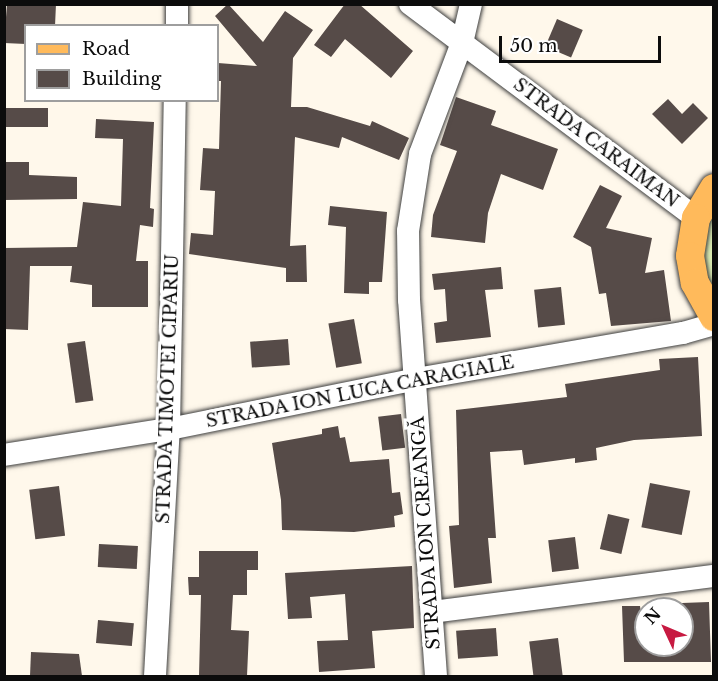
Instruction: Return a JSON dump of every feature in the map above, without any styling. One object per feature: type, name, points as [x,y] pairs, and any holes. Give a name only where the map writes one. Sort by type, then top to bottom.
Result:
[{"type":"main road","name":"STRADA CARAIMAN","points":[[714,188],[696,218],[690,238],[693,274],[705,306],[714,317]]},
{"type":"street","points":[[177,4],[177,24]]},
{"type":"street","name":"STRADA CARAIMAN","points":[[410,4],[696,218]]},
{"type":"street","name":"STRADA ION CREANGĂ","points":[[436,676],[417,379],[409,300],[412,191],[429,122],[462,43],[471,4]]},
{"type":"street","name":"STRADA TIMOTEI CIPARIU","points":[[155,676],[169,429],[175,102]]},
{"type":"street","name":"STRADA ION LUCA CARAGIALE","points":[[4,455],[169,429],[417,379],[683,333],[714,324]]},
{"type":"street","points":[[432,612],[714,576]]},
{"type":"green space","points":[[713,188],[713,317],[695,283]]},
{"type":"building","points":[[7,4],[56,4],[55,24],[24,24],[24,44],[4,43]]},
{"type":"building","points":[[228,4],[263,42],[285,11],[313,30],[293,58],[291,107],[307,107],[370,126],[372,121],[409,138],[399,160],[342,137],[339,148],[295,137],[290,246],[306,245],[307,282],[286,282],[286,268],[189,254],[191,233],[213,235],[215,191],[200,190],[203,148],[219,149],[221,81],[219,81],[219,63],[257,66],[215,16]]},
{"type":"building","points":[[345,4],[359,4],[413,51],[391,78],[345,39],[331,57],[314,45]]},
{"type":"building","points":[[557,19],[583,30],[571,58],[545,47]]},
{"type":"building","points":[[456,97],[496,111],[491,125],[558,149],[543,190],[501,174],[488,213],[485,243],[431,237],[433,215],[457,151],[440,145]]},
{"type":"building","points":[[668,99],[682,114],[693,103],[708,118],[682,144],[652,114]]},
{"type":"building","points":[[4,108],[48,108],[48,127],[4,127]]},
{"type":"building","points":[[96,119],[154,122],[150,208],[154,209],[153,227],[140,225],[136,261],[148,261],[148,307],[92,307],[92,285],[70,282],[72,266],[30,266],[28,330],[4,329],[4,248],[77,247],[83,202],[121,206],[123,139],[95,138]]},
{"type":"building","points":[[4,162],[29,162],[29,175],[77,177],[77,199],[4,200]]},
{"type":"building","points":[[600,185],[622,196],[606,228],[652,238],[645,273],[664,270],[671,321],[611,326],[606,293],[599,294],[591,247],[573,237]]},
{"type":"building","points":[[330,206],[387,212],[382,282],[369,282],[369,294],[344,293],[346,227],[328,225]]},
{"type":"building","points":[[501,267],[503,289],[485,290],[491,337],[436,343],[434,323],[447,321],[445,289],[434,290],[432,274]]},
{"type":"building","points":[[561,287],[565,325],[538,328],[534,290]]},
{"type":"building","points":[[354,319],[362,363],[336,368],[328,324]]},
{"type":"building","points":[[288,339],[290,365],[252,368],[250,342]]},
{"type":"building","points":[[85,341],[93,400],[76,403],[67,344]]},
{"type":"building","points":[[698,357],[702,436],[634,440],[596,448],[597,460],[575,463],[575,458],[524,465],[522,450],[490,452],[496,538],[488,538],[492,583],[454,588],[449,526],[459,525],[456,410],[567,397],[565,384],[660,370],[659,359]]},
{"type":"building","points":[[401,414],[405,448],[382,451],[378,417]]},
{"type":"building","points":[[338,426],[340,438],[345,437],[350,462],[389,459],[392,493],[400,492],[403,514],[394,516],[395,527],[354,532],[282,530],[281,500],[272,443],[322,434],[322,429]]},
{"type":"building","points":[[650,483],[690,491],[682,535],[641,527]]},
{"type":"building","points":[[59,486],[65,536],[35,539],[29,490]]},
{"type":"building","points":[[608,514],[629,519],[621,554],[600,549]]},
{"type":"building","points":[[575,537],[579,569],[552,572],[548,540]]},
{"type":"building","points":[[99,544],[138,546],[137,569],[98,567]]},
{"type":"building","points":[[199,551],[258,551],[258,570],[247,570],[247,595],[233,595],[231,630],[249,631],[247,676],[199,676],[201,595],[189,595],[188,577],[199,577]]},
{"type":"building","points":[[412,566],[414,628],[372,631],[375,668],[319,672],[317,641],[348,640],[345,594],[310,597],[312,618],[288,619],[285,573]]},
{"type":"building","points":[[709,602],[711,662],[624,662],[622,606],[634,606],[634,657],[694,657],[694,603]]},
{"type":"building","points":[[98,620],[134,623],[132,646],[96,643]]},
{"type":"building","points":[[496,628],[498,656],[458,659],[456,631]]},
{"type":"building","points":[[558,638],[563,676],[533,676],[529,642]]},
{"type":"building","points":[[31,652],[79,654],[82,676],[30,676]]}]
